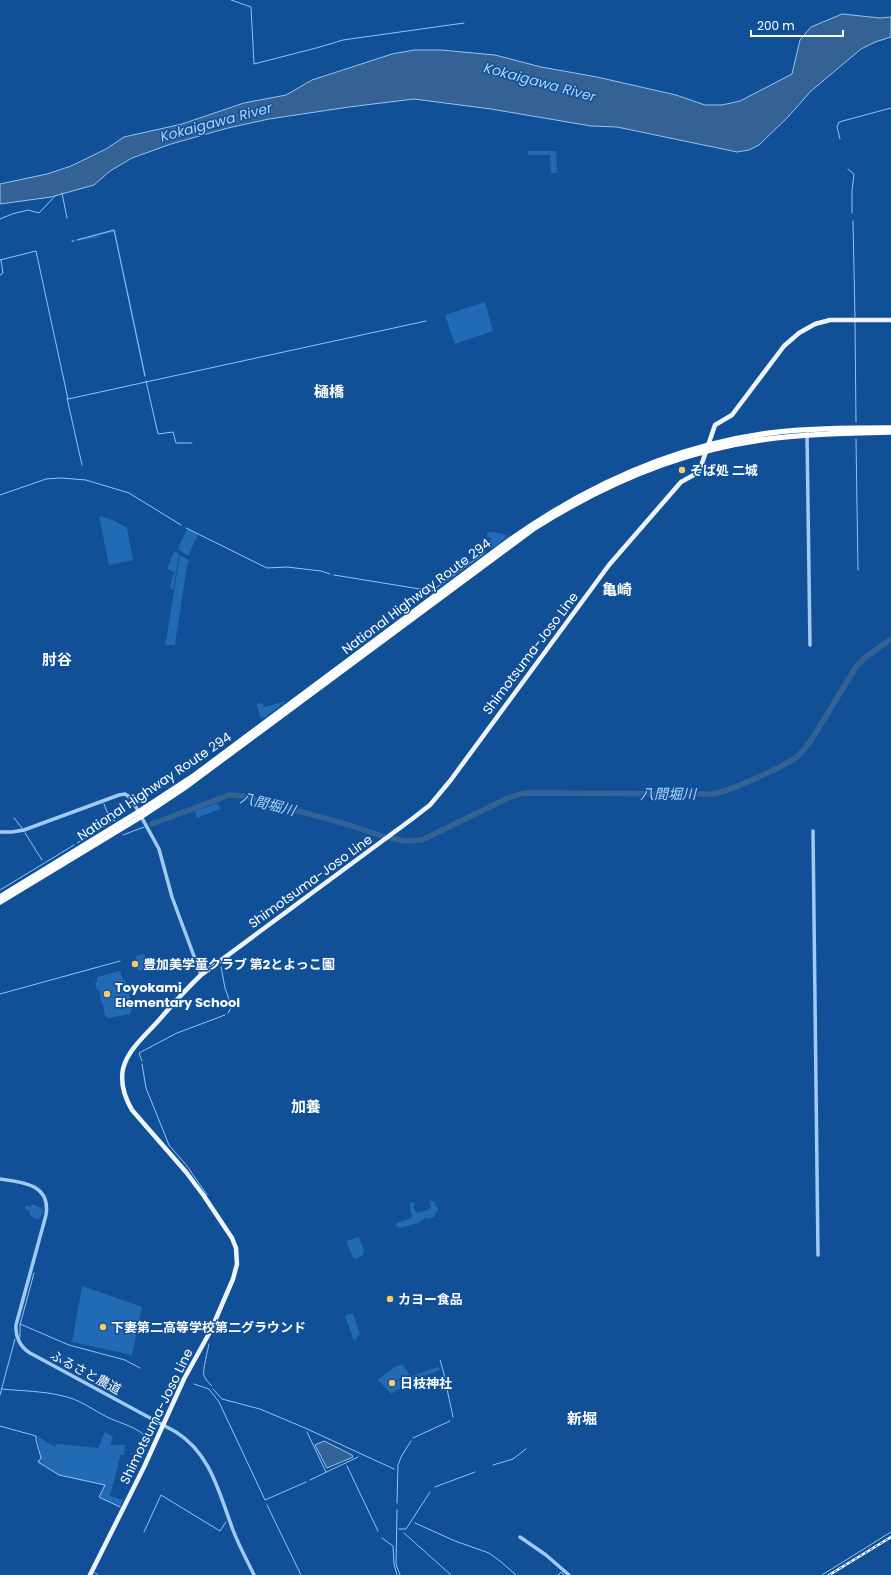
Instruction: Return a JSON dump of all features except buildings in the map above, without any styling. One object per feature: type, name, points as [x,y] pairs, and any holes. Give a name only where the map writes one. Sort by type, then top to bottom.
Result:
[{"type":"highway","name":"National Highway Route 294","points":[[0,902],[141,814],[230,750],[545,515],[606,482],[653,463],[707,448],[807,432],[891,428]]},
{"type":"highway","name":"National Highway Route 294","points":[[807,432],[891,432]]},
{"type":"highway","name":"National Highway Route 294","points":[[0,897],[141,814]]},
{"type":"main road","name":"Shimotsuma-Joso Line","points":[[90,1575],[144,1467],[188,1371],[203,1347],[214,1325],[237,1266],[236,1248],[230,1236],[195,1184],[130,1106],[124,1091],[123,1073],[130,1053],[182,994],[201,975],[430,805],[450,781],[609,565],[681,482],[699,472],[715,425],[732,415],[784,346],[798,332],[814,324],[830,320],[891,320]]},
{"type":"street","points":[[807,432],[810,645]]},
{"type":"street","points":[[0,832],[24,830],[122,794],[131,798],[159,849],[172,898],[201,975]]},
{"type":"street","points":[[813,831],[818,1254]]},
{"type":"street","name":"ふるさと農道","points":[[0,1178],[33,1186],[42,1194],[46,1206],[46,1215],[16,1325],[16,1334],[21,1345],[28,1352],[163,1425],[189,1441],[207,1463],[234,1533],[254,1575]]},
{"type":"street","points":[[520,1537],[546,1555],[569,1575]]},
{"type":"shaded area","points":[[528,151],[556,151],[557,173],[551,173],[550,155],[528,155]]},
{"type":"shaded area","points":[[115,229],[146,376],[144,377],[114,232],[101,235],[96,238],[77,241],[77,239]]},
{"type":"shaded area","points":[[485,302],[493,331],[455,344],[445,315]]},
{"type":"shaded area","points":[[99,516],[113,520],[127,528],[133,560],[109,565]]},
{"type":"shaded area","points":[[187,529],[198,534],[188,556],[178,549]]},
{"type":"shaded area","points":[[487,532],[500,533],[507,536],[495,547],[491,548],[489,542],[492,538],[487,537]]},
{"type":"shaded area","points":[[174,552],[178,553],[179,556],[173,590],[170,588],[174,572],[167,569]]},
{"type":"shaded area","points":[[180,555],[189,560],[175,645],[165,645],[166,641]]},
{"type":"shaded area","points":[[286,701],[264,718],[260,717],[257,704],[262,703],[265,707]]},
{"type":"shaded area","points":[[218,803],[220,809],[197,818],[195,811]]},
{"type":"shaded area","points":[[144,954],[149,967],[139,971],[133,960],[136,959],[135,957]]},
{"type":"shaded area","points":[[120,971],[123,980],[125,980],[132,1003],[132,1008],[130,1014],[108,1018],[105,1015],[104,1004],[102,1004],[99,990],[97,991],[95,982],[97,982],[97,977]]},
{"type":"shaded area","points":[[429,1200],[435,1202],[435,1206],[438,1208],[434,1217],[428,1219],[425,1218],[418,1223],[400,1228],[396,1226],[397,1223],[412,1217],[410,1207],[411,1202],[414,1203],[415,1205],[413,1207],[417,1213],[431,1208]]},
{"type":"shaded area","points":[[32,1204],[41,1208],[44,1212],[38,1220],[31,1216],[29,1210],[26,1210],[25,1207],[28,1205],[30,1207]]},
{"type":"shaded area","points":[[359,1237],[364,1251],[362,1256],[355,1259],[346,1241]]},
{"type":"shaded area","name":"下妻第二高等学校第二グラウンド","points":[[82,1286],[142,1307],[132,1355],[72,1342]]},
{"type":"shaded area","points":[[353,1313],[360,1334],[354,1341],[345,1316]]},
{"type":"shaded area","points":[[402,1364],[410,1375],[392,1383],[438,1367],[440,1370],[410,1381],[410,1383],[391,1394],[378,1380],[395,1367]]},
{"type":"shaded area","points":[[105,1432],[113,1437],[110,1445],[125,1445],[124,1455],[120,1455],[110,1496],[123,1500],[120,1507],[99,1497],[105,1485],[59,1475],[38,1462],[41,1457],[37,1436],[55,1447],[57,1444],[98,1448]]},
{"type":"water","name":"Kokaigawa River","points":[[842,14],[880,18],[891,17],[891,37],[875,42],[861,49],[811,91],[788,117],[759,145],[749,150],[737,152],[617,127],[591,126],[491,109],[414,99],[269,119],[228,128],[171,144],[132,158],[110,171],[94,185],[51,197],[0,204],[0,184],[47,174],[71,166],[106,149],[124,137],[182,124],[244,103],[286,95],[312,80],[392,54],[414,50],[441,50],[495,55],[541,67],[597,77],[676,95],[705,105],[722,105],[740,101],[792,74],[800,40],[811,27]]},
{"type":"water","points":[[324,1441],[352,1455],[353,1457],[327,1468],[315,1445]]},
{"type":"waterway","points":[[231,0],[251,7],[254,64],[343,40],[464,23]]},
{"type":"waterway","points":[[840,139],[837,127],[839,122],[891,108]]},
{"type":"waterway","points":[[848,169],[854,174],[852,213]]},
{"type":"waterway","points":[[62,193],[67,218]]},
{"type":"waterway","points":[[0,219],[28,210],[39,213],[56,195]]},
{"type":"waterway","points":[[853,221],[855,317]]},
{"type":"waterway","points":[[77,240],[114,230],[145,376]]},
{"type":"waterway","points":[[0,260],[36,251],[68,399],[426,321]]},
{"type":"waterway","points":[[0,275],[3,273],[1,260]]},
{"type":"waterway","points":[[855,322],[856,422]]},
{"type":"waterway","points":[[146,381],[158,434],[173,432],[176,443],[192,443]]},
{"type":"waterway","points":[[67,398],[82,465]]},
{"type":"waterway","points":[[856,439],[858,570]]},
{"type":"waterway","points":[[0,495],[46,479],[61,478],[86,480],[129,493],[181,525]]},
{"type":"waterway","points":[[186,528],[267,568],[287,567],[321,571],[330,574]]},
{"type":"waterway","points":[[334,575],[432,591],[484,553]]},
{"type":"waterway","name":"八間堀川","points":[[390,838],[405,841],[422,840],[508,798],[524,793],[712,794],[730,789],[781,766],[798,756],[810,742],[856,667],[866,657],[891,639]]},
{"type":"waterway","name":"八間堀川","points":[[152,824],[229,795],[243,796],[346,824],[385,837]]},
{"type":"waterway","points":[[104,804],[111,822]]},
{"type":"waterway","points":[[14,818],[22,828]]},
{"type":"waterway","name":"八間堀川","points":[[77,843],[114,820],[115,821]]},
{"type":"waterway","name":"八間堀川","points":[[123,835],[144,827]]},
{"type":"waterway","points":[[25,833],[42,860]]},
{"type":"waterway","name":"八間堀川","points":[[0,890],[74,845]]},
{"type":"waterway","points":[[223,962],[230,957]]},
{"type":"waterway","points":[[0,994],[120,961]]},
{"type":"waterway","points":[[221,967],[225,988],[231,1005]]},
{"type":"waterway","points":[[228,1013],[231,1008]]},
{"type":"waterway","points":[[142,1061],[139,1053],[177,1033],[225,1015]]},
{"type":"waterway","points":[[142,1064],[146,1088],[169,1145],[187,1166],[207,1195]]},
{"type":"waterway","points":[[20,1337],[20,1325],[34,1273]]},
{"type":"waterway","points":[[20,1324],[69,1345],[125,1360],[140,1368]]},
{"type":"waterway","points":[[0,1395],[15,1339]]},
{"type":"waterway","points":[[209,1344],[204,1366],[204,1376],[212,1386]]},
{"type":"waterway","points":[[440,1360],[453,1417]]},
{"type":"waterway","points":[[194,1384],[209,1389],[219,1402],[265,1500],[306,1482]]},
{"type":"waterway","points":[[2,1389],[32,1391],[69,1397],[107,1417],[135,1429],[145,1435],[147,1439]]},
{"type":"waterway","points":[[213,1389],[222,1399],[260,1409],[394,1469]]},
{"type":"waterway","points":[[413,1438],[450,1421]]},
{"type":"waterway","points":[[0,1426],[36,1436],[41,1458],[38,1462],[59,1475],[105,1485],[99,1497],[120,1507]]},
{"type":"waterway","points":[[307,1432],[326,1472]]},
{"type":"waterway","points":[[397,1503],[398,1465],[411,1441]]},
{"type":"waterway","points":[[493,1465],[513,1459],[526,1449]]},
{"type":"waterway","points":[[310,1480],[358,1457]]},
{"type":"waterway","points":[[347,1466],[378,1531]]},
{"type":"waterway","points":[[435,1487],[475,1472]]},
{"type":"waterway","points":[[399,1529],[406,1529],[430,1492]]},
{"type":"waterway","points":[[144,1532],[161,1495],[220,1531],[226,1522]]},
{"type":"waterway","points":[[267,1505],[301,1575]]},
{"type":"waterway","points":[[397,1510],[396,1564],[400,1575]]},
{"type":"waterway","points":[[415,1523],[455,1541],[489,1553],[516,1575]]},
{"type":"waterway","points":[[822,1575],[891,1532]]},
{"type":"waterway","points":[[404,1533],[451,1575]]},
{"type":"waterway","points":[[382,1538],[393,1546],[394,1564],[397,1575]]},
{"type":"waterway","points":[[558,1575],[561,1572],[564,1575]]},
{"type":"railway","points":[[829,1575],[891,1537]]},
{"type":"place","name":"そば処 二城","points":[[682,470]]},
{"type":"place","name":"豊加美学童クラブ 第2とよっこ園","points":[[135,964]]},
{"type":"place","name":"Toyokami Elementary School","points":[[107,994]]},
{"type":"place","name":"カヨー食品","points":[[390,1299]]},
{"type":"place","name":"下妻第二高等学校第二グラウンド","points":[[103,1327]]},
{"type":"place","name":"日枝神社","points":[[392,1383]]},
{"type":"district","name":"樋橋","points":[[329,392]]},
{"type":"district","name":"亀崎","points":[[617,590]]},
{"type":"district","name":"肘谷","points":[[57,660]]},
{"type":"district","name":"加養","points":[[306,1107]]},
{"type":"district","name":"新堀","points":[[582,1419]]}]
